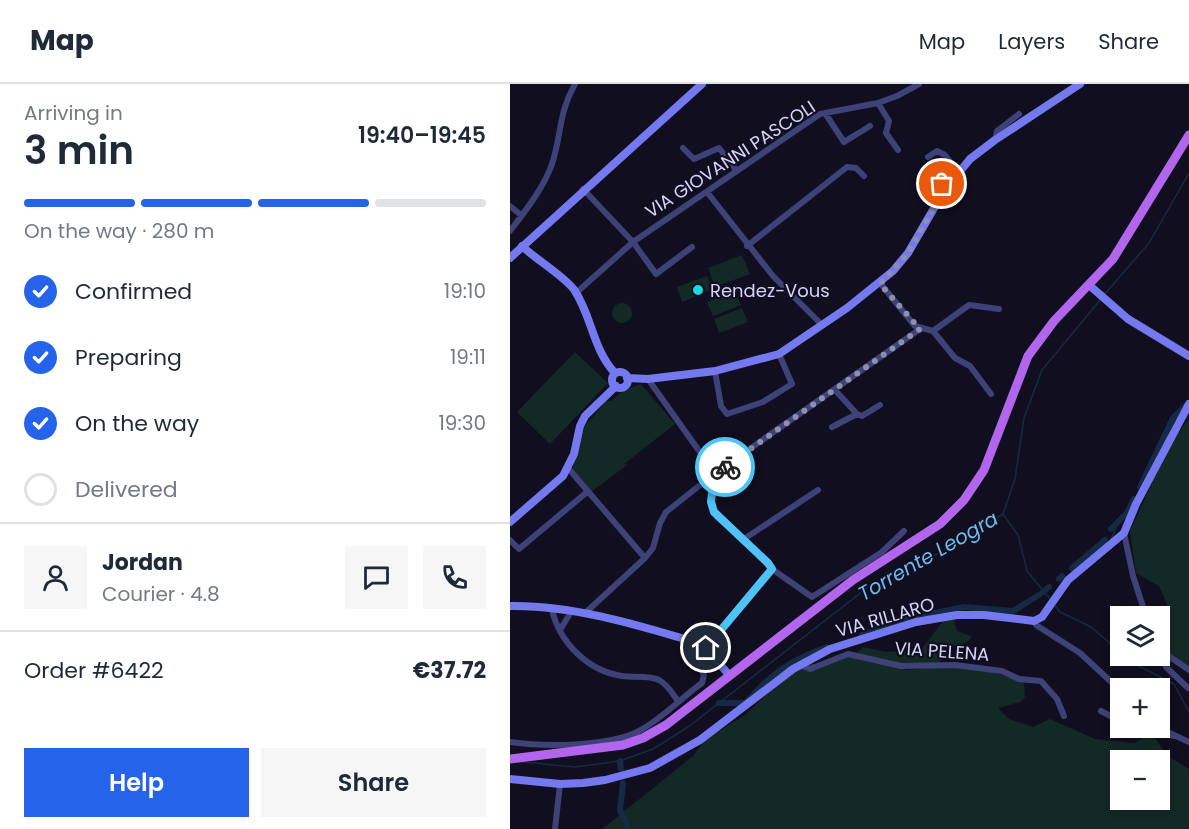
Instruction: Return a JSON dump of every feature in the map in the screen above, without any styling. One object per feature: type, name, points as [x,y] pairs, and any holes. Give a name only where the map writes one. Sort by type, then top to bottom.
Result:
[{"type":"main road","points":[[510,759],[623,745],[644,738],[666,725],[853,580],[928,533],[964,500],[984,470],[1028,356],[1054,321],[1113,259],[1189,135]]},
{"type":"street","points":[[510,231],[534,200],[550,168],[562,111],[575,84]]},
{"type":"street","points":[[511,254],[702,84]]},
{"type":"street","name":"VIA GIOVANNI PASCOLI","points":[[576,293],[633,242],[820,114],[878,103],[897,96],[918,84]]},
{"type":"street","points":[[616,386],[612,380],[615,374],[622,372],[627,378],[648,379],[715,371],[779,354],[880,284],[908,253],[944,191],[960,170],[995,140],[1080,84]]},
{"type":"street","points":[[878,103],[889,121],[886,133],[898,150]]},
{"type":"street","points":[[825,113],[844,142],[870,126]]},
{"type":"street","points":[[995,140],[997,131],[1018,114]]},
{"type":"street","points":[[683,148],[694,159],[719,148],[737,171]]},
{"type":"street","points":[[928,157],[937,151],[945,155],[954,167],[942,184],[944,191]]},
{"type":"street","points":[[747,246],[847,167],[856,168],[864,176]]},
{"type":"street","points":[[583,189],[633,242],[656,274],[692,247]]},
{"type":"street","points":[[707,192],[747,246],[822,325]]},
{"type":"street","points":[[510,206],[521,215]]},
{"type":"street","points":[[522,246],[569,284],[576,293],[600,352],[615,374]]},
{"type":"street","points":[[880,284],[920,329],[933,331],[955,358],[969,366],[991,394]]},
{"type":"street","points":[[1089,285],[1117,310],[1189,356]]},
{"type":"street","points":[[933,331],[969,305],[999,309]]},
{"type":"street","points":[[584,614],[645,558],[653,548],[660,523],[666,512],[714,474],[920,329]]},
{"type":"street","points":[[715,371],[721,406],[727,414],[763,402],[792,384],[779,354]]},
{"type":"street","points":[[512,518],[555,484],[568,468],[585,416],[616,386],[625,385],[627,378]]},
{"type":"street","points":[[648,379],[714,474],[711,502],[714,512],[772,569],[812,597],[882,552],[904,531]]},
{"type":"street","points":[[835,390],[857,414],[862,416],[880,405]]},
{"type":"street","points":[[1110,681],[1080,653],[1036,625],[1034,621],[1042,617],[1068,580],[1124,533],[1136,504],[1189,404]]},
{"type":"street","points":[[832,427],[857,414]]},
{"type":"street","points":[[568,468],[645,558]]},
{"type":"street","points":[[744,539],[818,490]]},
{"type":"street","points":[[510,540],[519,549],[574,506],[587,492]]},
{"type":"street","points":[[1124,533],[1133,576],[1143,606]]},
{"type":"street","points":[[510,742],[524,744],[589,743],[619,739],[649,725],[702,683],[704,675],[698,661],[699,655],[772,569]]},
{"type":"street","points":[[510,606],[532,606],[635,624],[698,643],[706,648],[729,675]]},
{"type":"street","points":[[552,610],[571,648],[585,661],[610,674],[657,679],[668,686],[678,701]]},
{"type":"street","points":[[560,630],[571,612]]},
{"type":"street","name":"VIA RILLARO","points":[[510,779],[560,784],[605,780],[650,768],[700,740],[770,684],[800,665],[830,649],[916,622],[957,615],[984,615],[1034,621]]},
{"type":"street","name":"VIA PELENA","points":[[800,665],[810,669],[848,654],[901,666],[955,665],[1002,671],[1019,679],[1041,681],[1057,699],[1064,716]]},
{"type":"street","points":[[1170,657],[1189,670]]},
{"type":"street","points":[[1166,666],[1188,688]]},
{"type":"street","points":[[1101,711],[1110,716]]},
{"type":"street","points":[[1170,734],[1189,742]]},
{"type":"street","points":[[1170,735],[1174,736]]},
{"type":"street","points":[[555,829],[560,784]]},
{"type":"green space","points":[[742,255],[750,274],[715,287],[708,268]]},
{"type":"green space","points":[[707,276],[713,289],[682,302],[677,287]]},
{"type":"green space","points":[[735,291],[741,305],[713,316],[707,302]]},
{"type":"green space","points":[[618,303],[626,303],[632,309],[632,317],[626,323],[618,323],[612,317],[612,309]]},
{"type":"green space","points":[[742,308],[748,322],[719,333],[714,319]]},
{"type":"green space","points":[[575,352],[608,383],[550,444],[517,412]]},
{"type":"green space","points":[[641,384],[675,424],[591,492],[573,471],[585,426],[606,401],[611,401],[624,390]]},
{"type":"green space","points":[[1189,418],[1189,669],[1170,655],[1170,606],[1167,606],[1159,586],[1136,573],[1130,531],[1169,446]]},
{"type":"green space","points":[[954,620],[957,631],[971,636],[970,640],[960,646],[943,645],[940,662],[911,667],[857,653],[863,647],[886,652],[921,650],[943,621]]},
{"type":"green space","points":[[851,655],[907,670],[965,664],[1024,682],[1025,697],[1020,702],[998,708],[1009,719],[1033,727],[1050,719],[1095,739],[1134,743],[1143,738],[1156,739],[1163,750],[1110,750],[1110,810],[1170,810],[1170,757],[1189,769],[1189,829],[602,829],[693,756],[706,739],[745,715],[786,676],[809,662],[823,667]]},
{"type":"waterway","name":"Torrente Leogra","points":[[1104,295],[1149,243],[1189,173]]},
{"type":"waterway","name":"Torrente Leogra","points":[[523,762],[575,767],[620,761],[653,749],[688,727],[872,584],[946,550],[1003,514],[1015,479],[1024,418],[1042,370],[1101,299]]},
{"type":"waterway","points":[[1140,487],[1173,418],[1186,405]]},
{"type":"waterway","points":[[1111,529],[1127,513],[1134,499]]},
{"type":"waterway","points":[[1003,514],[1018,535],[1027,571],[1051,600]]},
{"type":"waterway","points":[[1111,539],[1119,521]]},
{"type":"waterway","points":[[1072,568],[1105,540]]},
{"type":"waterway","points":[[1059,579],[1062,576]]},
{"type":"waterway","points":[[1043,592],[1049,587]]},
{"type":"waterway","points":[[862,635],[907,619],[964,607],[1013,611],[1039,595]]},
{"type":"waterway","points":[[1054,604],[1060,612],[1091,627],[1110,643]]},
{"type":"waterway","points":[[719,703],[746,703],[764,684],[792,662],[827,647]]},
{"type":"waterway","points":[[1139,666],[1174,684],[1189,712]]},
{"type":"waterway","points":[[620,761],[621,769]]},
{"type":"waterway","points":[[623,783],[620,810],[629,829]]},
{"type":"way so far","points":[[725,467],[920,329],[880,284],[908,253],[926,224],[944,191],[942,184]]},
{"type":"place","name":"Rendez-Vous","points":[[698,290]]},
{"type":"route","points":[[706,648],[772,569],[714,512],[711,502],[714,474],[725,467]]}]
